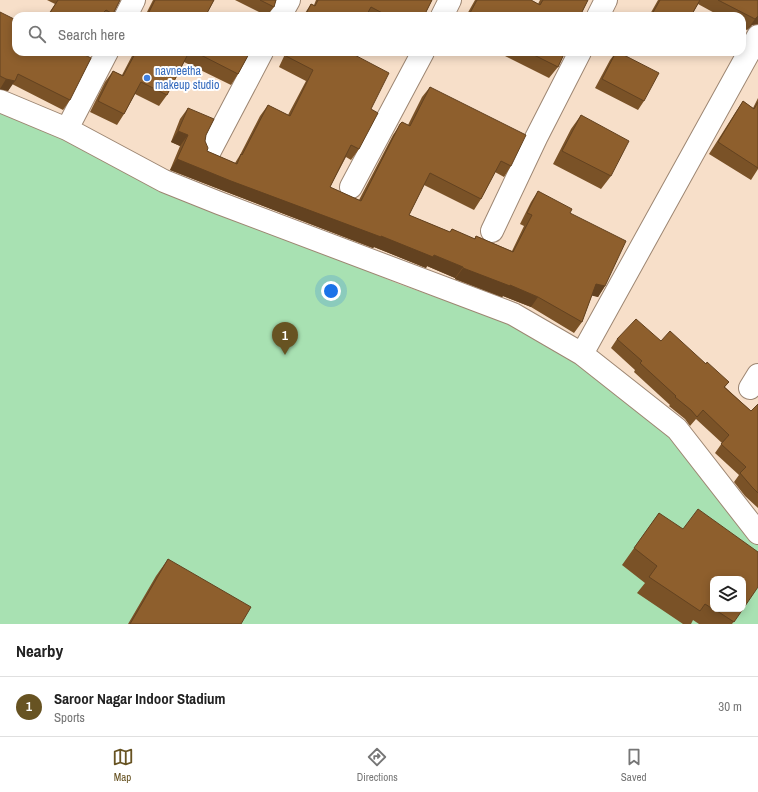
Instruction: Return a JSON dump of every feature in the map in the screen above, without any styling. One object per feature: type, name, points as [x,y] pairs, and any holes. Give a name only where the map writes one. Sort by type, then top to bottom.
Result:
[{"type":"street","points":[[128,12],[134,0]]},
{"type":"street","points":[[282,12],[289,0]]},
{"type":"street","points":[[444,12],[450,0]]},
{"type":"street","points":[[600,12],[606,0]]},
{"type":"street","points":[[582,354],[758,36]]},
{"type":"street","points":[[67,129],[105,56]]},
{"type":"street","points":[[210,150],[260,56]]},
{"type":"street","points":[[351,187],[421,56]]},
{"type":"street","points":[[492,230],[536,138],[578,56]]},
{"type":"street","points":[[0,101],[67,129],[171,184],[513,314],[582,354],[677,429],[758,533]]},
{"type":"green space","points":[[0,112],[119,158],[259,227],[399,284],[536,333],[672,432],[758,542],[758,624],[0,624]]},
{"type":"building","points":[[58,0],[120,0],[114,12],[106,10],[104,12],[50,12]]},
{"type":"building","points":[[155,0],[214,0],[208,12],[149,12]]},
{"type":"building","points":[[260,0],[276,0],[274,7]]},
{"type":"building","points":[[318,0],[432,0],[426,12],[380,12],[371,7],[368,12],[307,12],[311,4],[315,6]]},
{"type":"building","points":[[477,0],[531,0],[540,5],[543,0],[588,0],[582,12],[471,12]]},
{"type":"building","points":[[660,0],[700,0],[693,12],[653,12]]},
{"type":"building","points":[[718,0],[758,0],[758,16],[755,19],[746,14],[746,12],[741,12]]},
{"type":"building","points":[[0,12],[12,18],[12,56],[87,56],[91,58],[70,100],[18,74],[15,81],[0,76]]},
{"type":"building","points":[[134,56],[187,56],[167,95],[141,82],[124,114],[98,101],[113,71],[123,76]]},
{"type":"building","points":[[203,56],[248,56],[238,74]]},
{"type":"building","points":[[286,56],[357,56],[389,73],[371,109],[378,113],[359,149],[351,145],[330,187],[361,201],[400,124],[402,122],[410,126],[430,87],[526,135],[511,166],[501,161],[481,199],[430,173],[409,215],[450,232],[452,229],[475,239],[476,236],[513,252],[532,215],[527,213],[538,191],[572,209],[570,213],[626,241],[605,286],[596,284],[582,322],[538,297],[510,285],[463,268],[434,255],[433,257],[381,236],[231,181],[177,159],[188,135],[178,131],[188,108],[214,119],[206,135],[205,141],[208,148],[207,151],[237,164],[268,105],[290,116],[313,70]]},
{"type":"building","points":[[536,56],[563,56],[558,67]]},
{"type":"building","points":[[614,56],[626,56],[659,73],[644,101],[602,79]]},
{"type":"building","points":[[743,101],[754,109],[758,102],[758,168],[718,142]]},
{"type":"building","points":[[581,115],[629,141],[611,176],[562,151]]},
{"type":"building","points":[[636,319],[661,341],[670,331],[706,364],[707,362],[729,382],[724,387],[751,411],[758,404],[758,493],[740,473],[746,467],[721,444],[729,435],[703,410],[697,417],[640,363],[642,361],[617,339]]},
{"type":"building","points":[[698,509],[758,552],[758,587],[746,605],[746,576],[710,576],[710,607],[705,604],[700,611],[649,577],[657,566],[634,548],[659,513],[683,529]]},
{"type":"building","points":[[168,559],[251,607],[241,624],[130,624]]},
{"type":"building","points":[[719,612],[741,612],[734,622]]},
{"type":"place","name":"navneetha makeup studio","points":[[147,78]]},
{"type":"place","name":"Saroor Nagar Indoor Stadium","points":[[285,355]]}]
